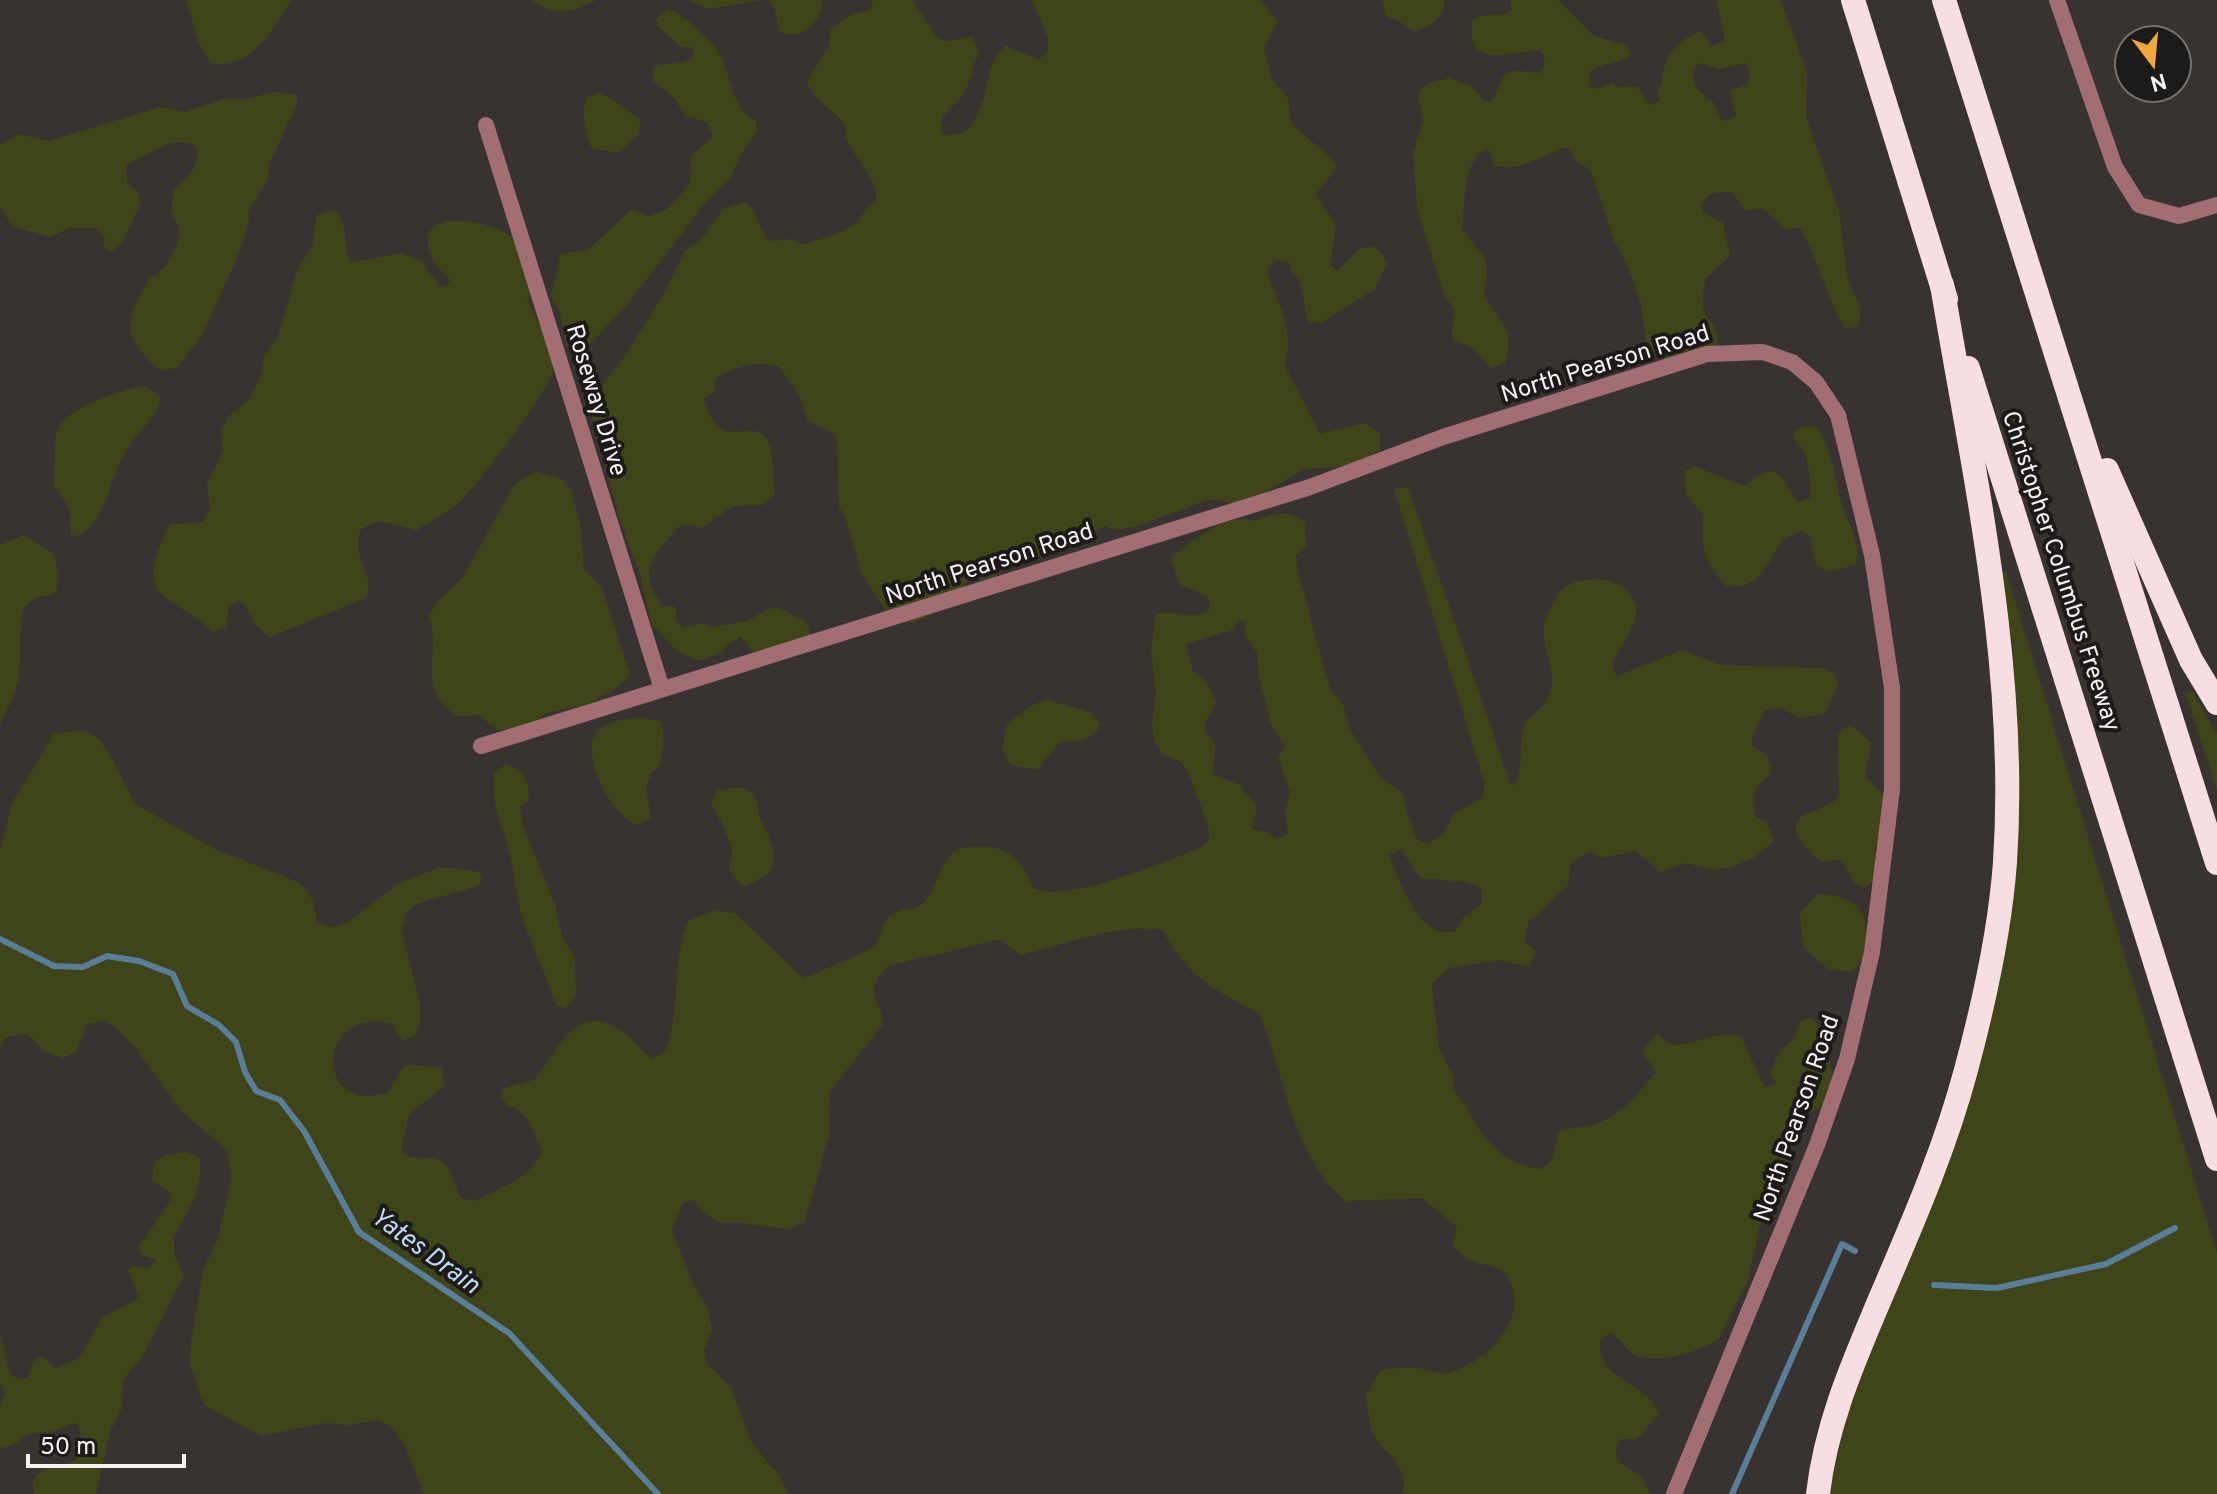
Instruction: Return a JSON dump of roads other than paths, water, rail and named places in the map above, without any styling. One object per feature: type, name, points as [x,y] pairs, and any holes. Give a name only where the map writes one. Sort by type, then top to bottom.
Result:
[{"type":"highway","name":"Christopher Columbus Freeway","points":[[1853,0],[2217,1159]]},
{"type":"highway","points":[[1944,0],[2217,863]]},
{"type":"highway","points":[[1818,1494],[1822,1461],[1840,1395],[1932,1173],[1966,1072],[1991,960],[2005,863],[2007,748],[1997,612],[1942,285]]},
{"type":"highway","points":[[2057,358],[2191,660],[2217,703]]},
{"type":"street","points":[[2057,0],[2115,167],[2139,205],[2179,216],[2217,205]]},
{"type":"street","name":"Roseway Drive","points":[[486,125],[662,689]]},
{"type":"street","name":"North Pearson Road","points":[[481,746],[1310,487],[1443,437],[1707,354],[1738,350],[1763,352],[1792,362],[1816,382],[1838,415],[1872,555],[1892,688],[1892,789],[1872,952],[1847,1059],[1817,1145],[1674,1494]]},
{"type":"waterway","name":"Yates Drain","points":[[0,939],[54,966],[83,967],[107,956],[139,961],[173,974],[187,1006],[219,1025],[236,1042],[245,1072],[256,1091],[280,1100],[304,1131],[359,1232],[509,1333],[658,1494]]},
{"type":"waterway","points":[[1934,1285],[1997,1288],[2106,1264],[2175,1228]]},
{"type":"waterway","points":[[1732,1494],[1842,1244],[1855,1251]]}]
